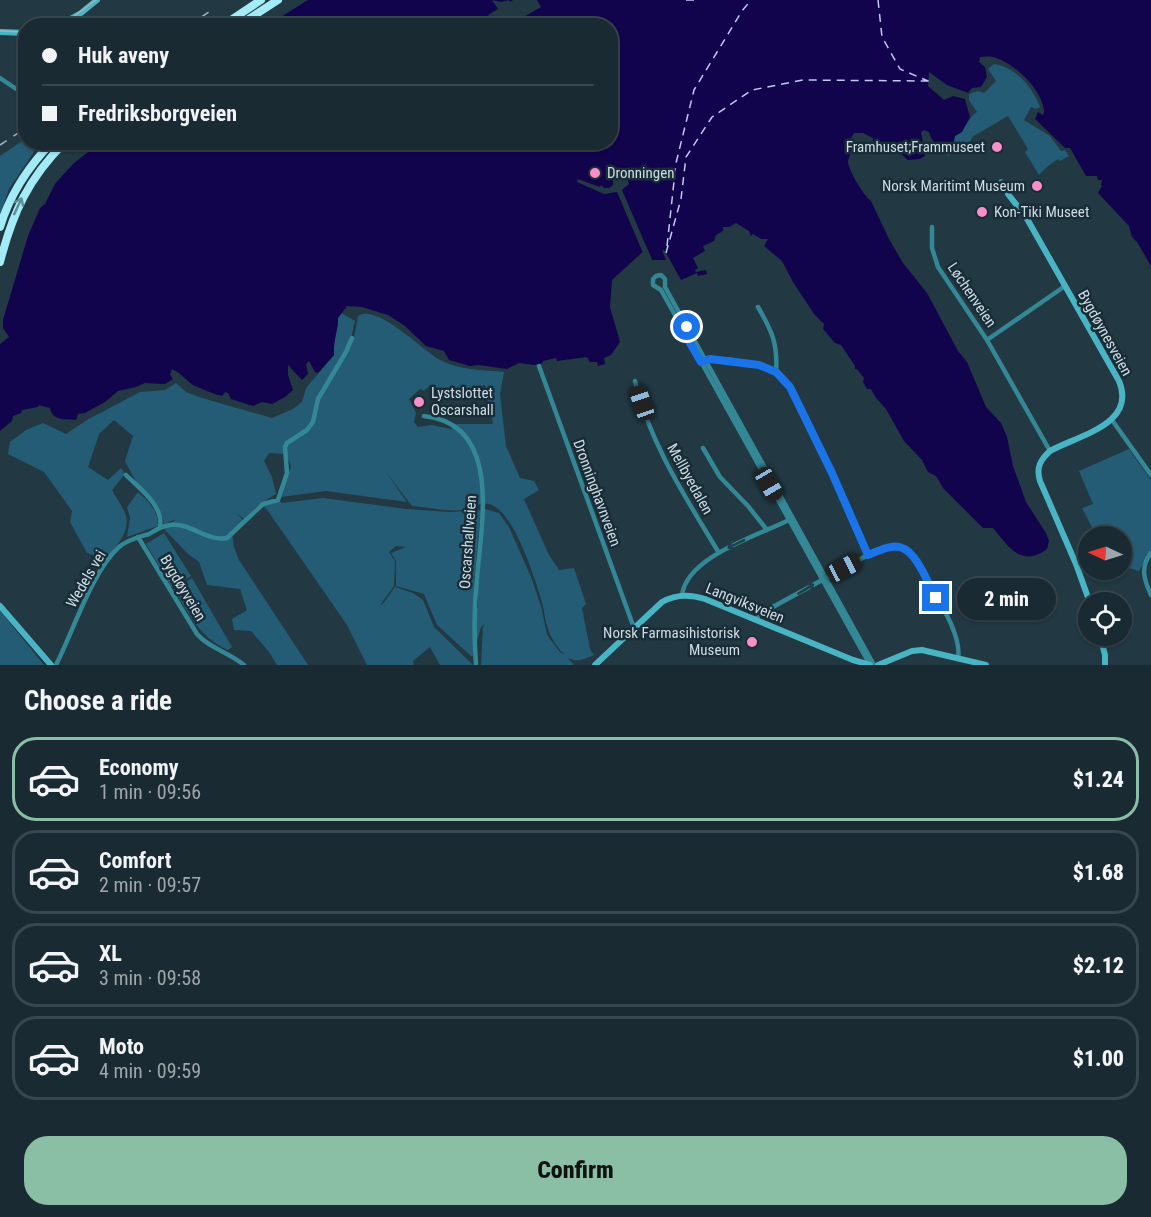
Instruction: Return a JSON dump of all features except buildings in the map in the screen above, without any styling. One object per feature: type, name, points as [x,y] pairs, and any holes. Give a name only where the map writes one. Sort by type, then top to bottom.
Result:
[{"type":"highway","points":[[234,18],[261,0]]},
{"type":"highway","points":[[250,18],[278,0]]},
{"type":"highway","points":[[0,227],[13,194],[24,175],[45,150]]},
{"type":"highway","points":[[0,262],[9,226],[21,199],[41,168],[58,150]]},
{"type":"street","points":[[72,18],[97,0]]},
{"type":"street","points":[[0,32],[18,33]]},
{"type":"street","points":[[0,78],[18,90]]},
{"type":"street","name":"Bygdøynesveien","points":[[1001,181],[1026,217],[1121,384],[1122,404],[1120,412],[1112,420]]},
{"type":"street","name":"Løchenveien","points":[[932,227],[934,260],[987,340],[1050,451]]},
{"type":"street","points":[[685,328],[665,287],[665,279],[656,276],[653,279],[653,285],[662,290],[685,328],[873,665],[916,651],[927,651],[986,665]]},
{"type":"street","name":"Løchenveien","points":[[987,340],[1065,286]]},
{"type":"street","points":[[758,307],[774,334],[776,372]]},
{"type":"street","name":"Wedels vei","points":[[56,665],[104,566],[118,548],[160,527],[173,524],[221,539],[231,535],[263,504],[278,500],[287,473],[285,447],[287,443],[307,430],[313,422],[318,399],[352,338]]},
{"type":"street","points":[[703,361],[759,365],[776,372],[795,394],[868,555]]},
{"type":"street","name":"Dronninghavnveien","points":[[539,366],[634,628]]},
{"type":"street","name":"Mellbyedalen","points":[[635,381],[653,435],[669,472],[718,553]]},
{"type":"street","name":"Oscarshallveien","points":[[424,416],[445,421],[464,436],[476,454],[483,478],[483,511],[476,595],[476,665]]},
{"type":"street","points":[[1085,592],[1076,564],[1038,478],[1040,463],[1050,451],[1112,420],[1151,475]]},
{"type":"street","points":[[703,448],[720,477],[767,530]]},
{"type":"street","points":[[126,475],[153,503],[160,514],[160,527]]},
{"type":"street","points":[[682,595],[690,575],[718,553],[791,519]]},
{"type":"street","name":"Bygdøyveien","points":[[138,537],[197,634],[213,648],[234,657],[244,665]]},
{"type":"street","points":[[755,620],[760,614],[868,555],[890,547],[904,548],[911,552],[946,612],[959,651],[958,658]]},
{"type":"street","points":[[1151,553],[1144,569],[1145,582],[1151,595]]},
{"type":"street","name":"Langviksveien","points":[[595,665],[662,603],[672,597],[682,595],[699,597],[853,660],[873,665]]},
{"type":"street","points":[[0,606],[51,665]]},
{"type":"street","points":[[1103,646],[1106,655],[1105,665]]},
{"type":"shaded area","points":[[308,0],[1151,0],[1151,266],[1132,237],[1129,226],[1098,193],[1102,180],[1098,180],[1097,176],[1086,176],[1070,148],[1065,148],[1035,119],[1038,112],[1043,115],[1044,112],[1039,95],[1019,71],[1001,60],[980,57],[979,62],[985,67],[987,77],[981,87],[972,88],[968,93],[947,85],[929,72],[928,86],[944,100],[953,96],[965,99],[970,117],[962,132],[955,136],[952,149],[948,152],[939,147],[929,132],[924,130],[921,132],[925,156],[920,159],[908,160],[900,153],[873,142],[873,138],[863,133],[854,133],[848,143],[852,146],[848,161],[853,176],[871,201],[903,263],[927,293],[958,351],[967,362],[986,407],[1001,423],[1026,502],[1049,541],[1047,549],[1030,556],[1016,553],[993,528],[983,528],[943,488],[936,476],[928,472],[922,460],[904,441],[886,409],[871,389],[867,389],[863,382],[864,378],[855,369],[841,345],[835,343],[823,329],[824,324],[814,314],[782,261],[764,246],[768,239],[761,239],[753,234],[751,236],[749,231],[736,223],[723,227],[723,231],[716,235],[714,241],[703,246],[705,251],[693,258],[698,268],[696,272],[706,270],[707,274],[698,276],[697,273],[681,280],[665,251],[662,250],[666,260],[652,260],[647,248],[612,280],[610,307],[620,342],[611,355],[604,358],[605,364],[598,366],[597,362],[590,362],[587,357],[557,361],[556,358],[534,365],[519,363],[507,369],[470,366],[449,360],[444,351],[426,346],[405,326],[388,315],[362,307],[347,306],[338,318],[334,355],[318,373],[309,361],[306,364],[308,374],[302,380],[288,365],[288,375],[293,390],[272,404],[262,402],[253,406],[231,399],[225,392],[222,396],[216,394],[193,385],[172,369],[170,375],[173,379],[165,384],[145,383],[118,391],[105,402],[85,413],[78,414],[76,420],[56,417],[50,408],[39,405],[22,410],[21,413],[13,416],[12,421],[0,431],[0,344],[9,337],[3,328],[3,320],[28,236],[40,208],[45,204],[55,184],[74,163],[91,150],[618,150],[618,18],[279,18]]},
{"type":"shaded area","points":[[994,64],[1009,69],[1023,79],[1040,107],[1036,109],[1031,107],[1024,120],[1050,136],[1061,151],[1065,150],[1069,156],[1060,161],[1058,159],[1039,175],[1025,152],[1028,149],[1008,116],[972,137],[971,141],[948,156],[946,154],[952,149],[955,136],[977,112],[969,100],[969,94],[978,91],[984,93],[996,81],[988,69]]},
{"type":"shaded area","points":[[18,144],[18,150],[35,150],[9,189],[0,215],[0,156]]},
{"type":"shaded area","points":[[341,313],[355,321],[351,338],[354,338],[358,316],[366,314],[376,316],[400,330],[440,360],[471,369],[504,372],[500,394],[506,446],[520,478],[534,481],[539,490],[524,499],[549,555],[559,570],[574,568],[586,604],[582,608],[590,649],[594,655],[578,660],[568,658],[574,665],[481,665],[485,624],[481,627],[473,656],[471,656],[437,625],[424,594],[396,586],[396,561],[391,553],[406,547],[396,546],[389,552],[395,561],[394,586],[381,604],[395,587],[413,593],[423,600],[434,627],[473,665],[440,665],[430,647],[413,661],[414,665],[367,665],[347,625],[263,506],[279,501],[282,503],[323,498],[406,509],[450,512],[481,510],[474,581],[475,608],[478,608],[485,509],[499,513],[509,527],[531,577],[541,606],[547,635],[565,655],[549,633],[529,562],[515,532],[498,509],[489,504],[456,510],[412,506],[385,471],[407,502],[326,491],[281,497],[291,466],[286,454],[269,453],[264,461],[272,477],[276,494],[258,505],[244,519],[236,513],[244,521],[232,532],[239,560],[308,665],[277,665],[251,631],[234,630],[232,619],[247,610],[240,589],[207,585],[199,562],[165,530],[166,526],[177,519],[164,524],[158,508],[136,481],[125,461],[133,436],[114,420],[99,434],[88,467],[108,480],[121,468],[125,474],[112,490],[125,513],[126,528],[121,540],[105,559],[87,553],[70,522],[72,511],[44,472],[8,454],[10,442],[26,430],[43,423],[66,434],[87,420],[140,392],[165,390],[176,383],[186,392],[202,398],[272,418],[293,409],[302,402],[306,388],[334,355],[334,334],[338,326]],"holes":[[[430,385],[447,396],[462,397],[460,392],[485,385],[493,424],[457,424],[451,429],[432,425],[418,427],[414,422],[416,413],[409,399],[420,389],[424,391]]]},
{"type":"shaded area","points":[[1129,449],[1151,480],[1151,551],[1139,571],[1132,569],[1132,526],[1091,526],[1082,508],[1093,504],[1079,471]]},
{"type":"shaded area","points":[[138,492],[155,511],[158,526],[127,537],[130,518],[127,507]]},
{"type":"shaded area","points":[[164,533],[191,576],[172,588],[146,544]]},
{"type":"shaded area","points":[[192,578],[232,647],[228,650],[202,632],[174,589]]},
{"type":"shaded area","points":[[1,612],[44,665],[0,665]]},
{"type":"pier","points":[[492,0],[501,2],[509,0],[510,2],[537,0],[541,7],[522,18],[490,18],[488,15],[498,9]]},
{"type":"pier","name":"Dronningen","points":[[609,168],[618,175],[627,177],[629,184],[622,190],[653,262],[651,263],[645,252],[643,253],[617,192],[604,194],[577,182],[578,179],[609,188],[613,185],[613,180],[610,176],[608,177]]},
{"type":"ferry route","points":[[686,0],[696,0]]},
{"type":"ferry route","points":[[667,246],[676,163],[694,90],[751,0]]},
{"type":"ferry route","points":[[878,0],[882,37],[900,69],[928,81]]},
{"type":"ferry route","points":[[666,253],[681,199],[686,157],[712,117],[752,90],[803,80],[929,81]]},
{"type":"tram line","points":[[71,18],[96,0]]},
{"type":"tram line","points":[[0,31],[18,32]]},
{"type":"railway","points":[[200,18],[210,11]]},
{"type":"railway","points":[[0,145],[18,133]]},
{"type":"place","name":"Framhuset;Frammuseet","points":[[997,147]]},
{"type":"place","name":"Dronningen","points":[[595,173]]},
{"type":"place","name":"Norsk Maritimt Museum","points":[[1037,186]]},
{"type":"place","name":"Kon-Tiki Museet","points":[[982,212]]},
{"type":"place","name":"Lystslottet Oscarshall","points":[[419,402]]},
{"type":"place","name":"Norsk Farmasihistorisk Museum","points":[[752,642]]},
{"type":"route","points":[[687,327],[682,329],[701,362],[710,359],[759,365],[780,375],[795,394],[868,555],[890,547],[909,550],[936,598]]}]
